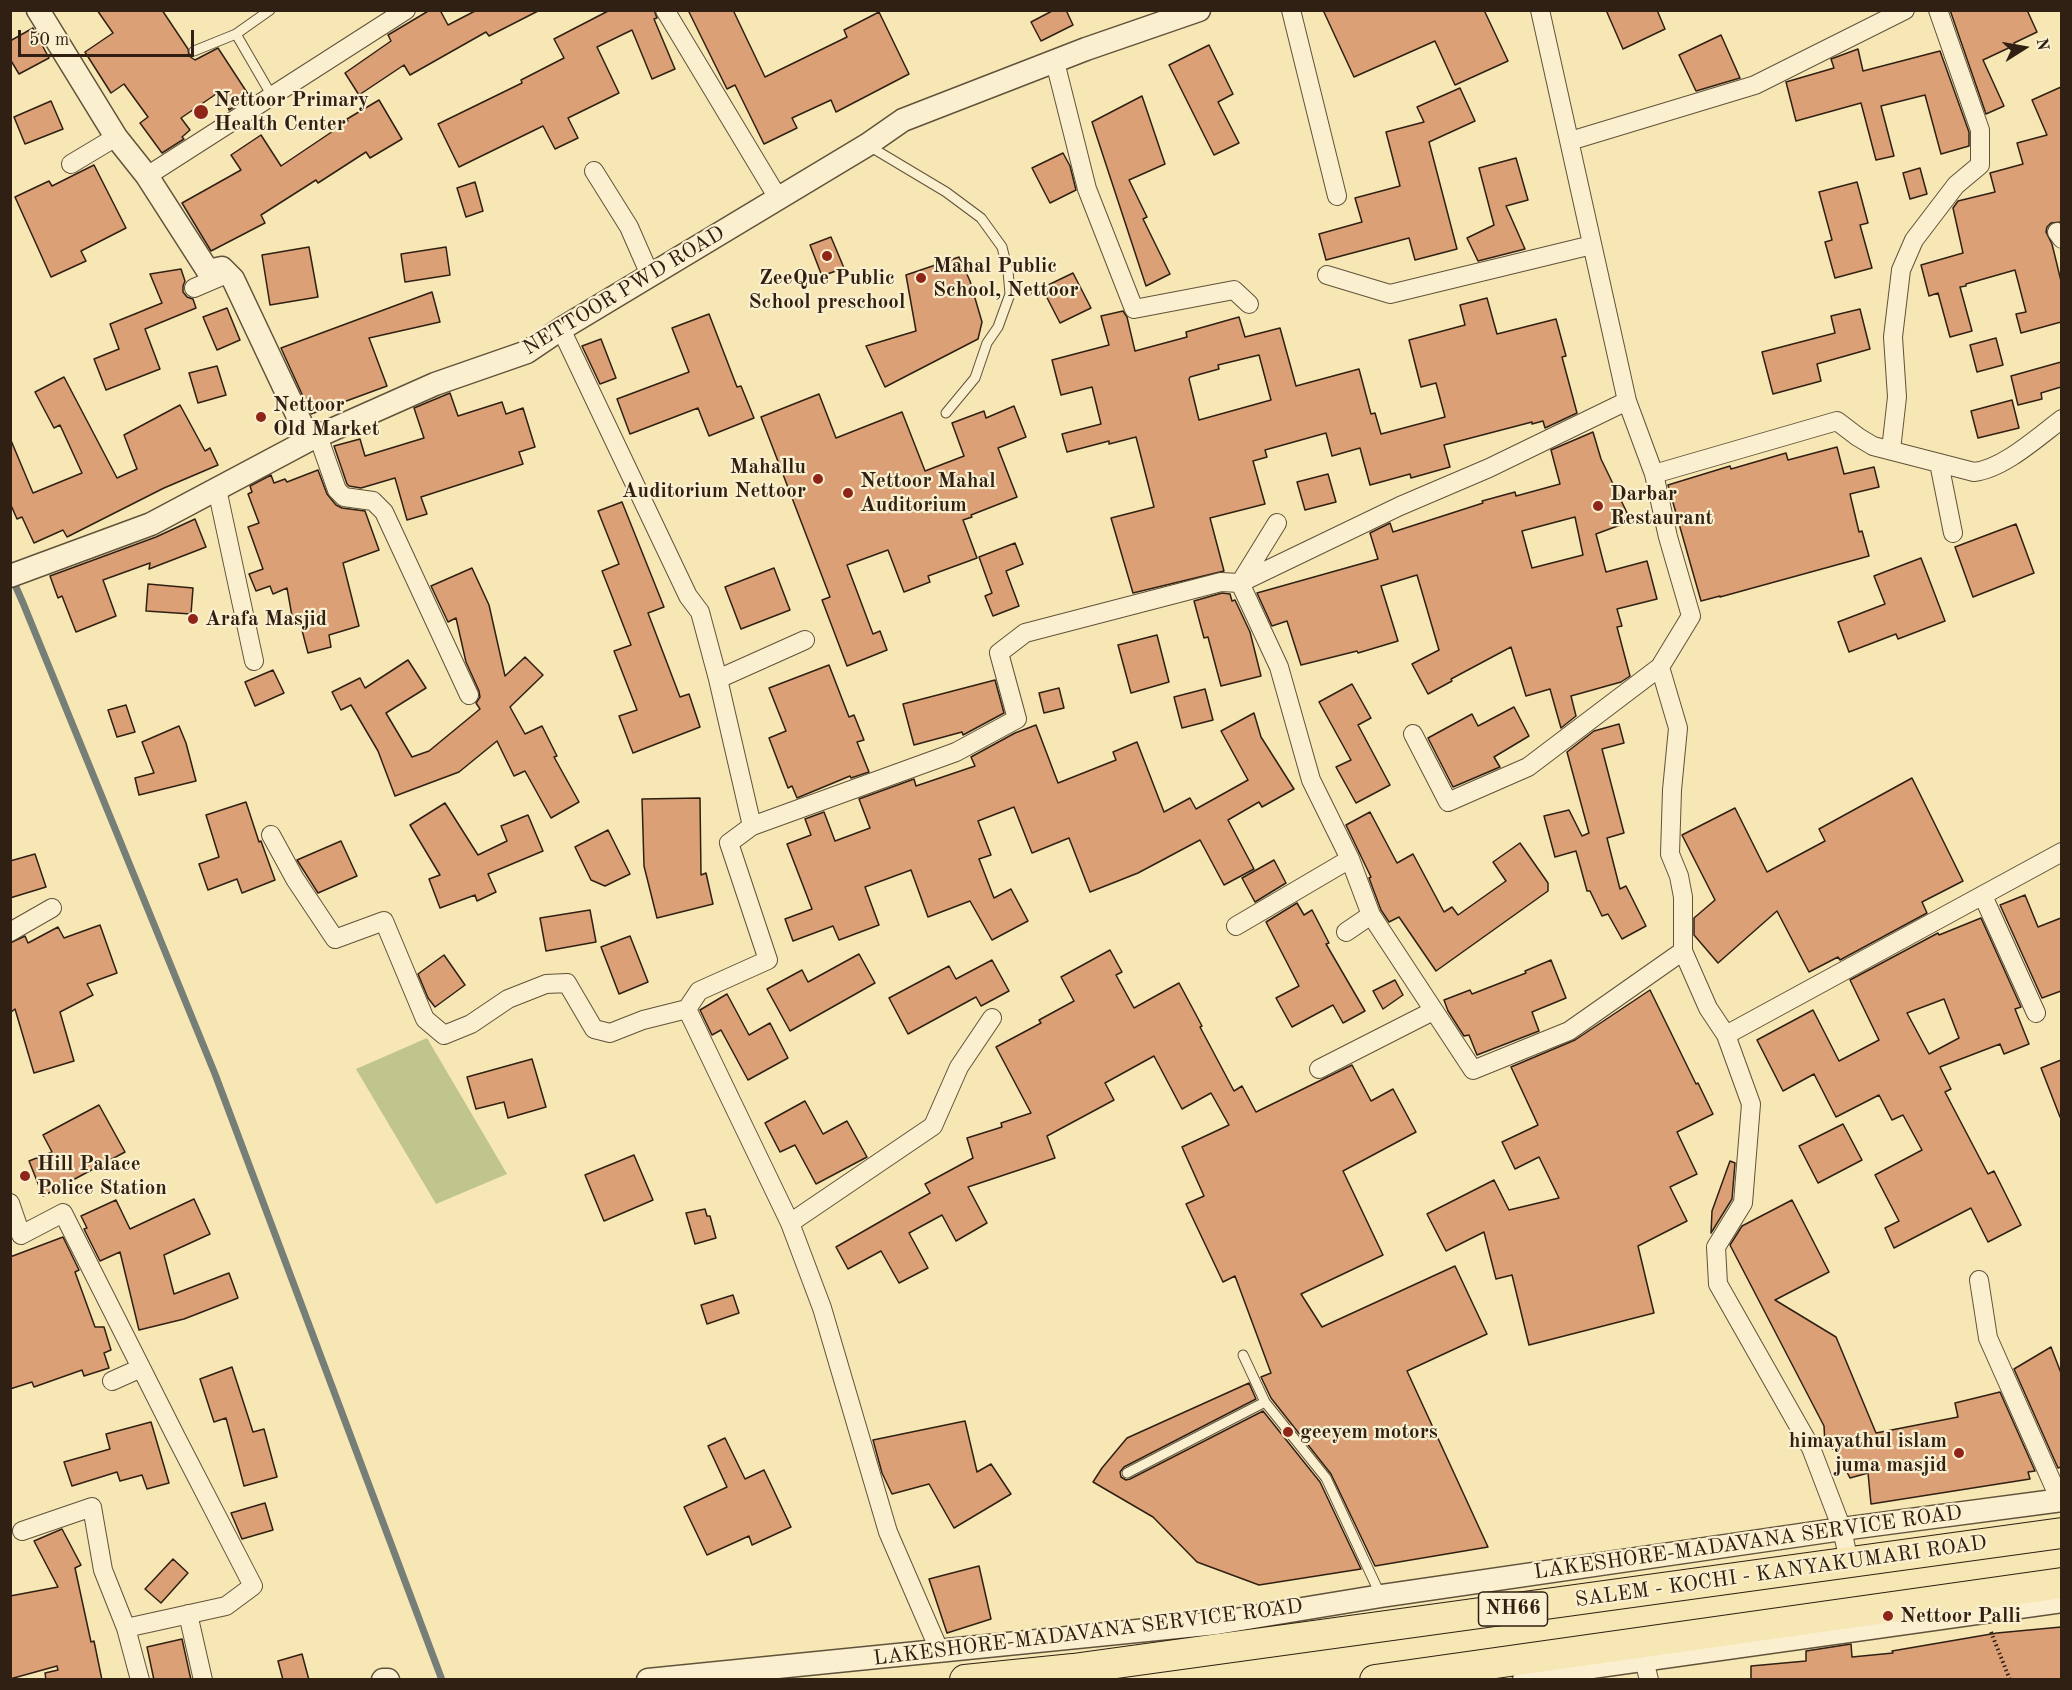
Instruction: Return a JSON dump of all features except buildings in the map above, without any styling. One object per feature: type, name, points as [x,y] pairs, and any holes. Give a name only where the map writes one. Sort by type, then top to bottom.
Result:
[{"type":"highway","name":"SALEM - KOCHI - KANYAKUMARI ROAD","points":[[965,1680],[1073,1669],[2061,1533]]},
{"type":"highway","name":"NH66","points":[[1375,1680],[2061,1583]]},
{"type":"street","points":[[38,10],[116,137],[147,176],[208,271],[222,268],[229,273],[314,438],[337,490],[344,497],[373,501],[384,512],[469,695]]},
{"type":"street","points":[[147,176],[406,10]]},
{"type":"street","points":[[666,10],[778,198]]},
{"type":"street","name":"NETTOOR PWD ROAD","points":[[10,576],[151,524],[314,438],[435,384],[527,352],[561,329],[867,145],[903,120],[1086,49],[1198,10]]},
{"type":"street","points":[[1291,10],[1337,196]]},
{"type":"street","points":[[1413,734],[1448,802],[1528,767],[1660,667],[1691,616],[1668,537],[1654,474],[1627,401],[1540,10]]},
{"type":"street","points":[[1570,141],[1755,86],[1905,10]]},
{"type":"street","points":[[1890,450],[1897,397],[1893,338],[1901,270],[1914,240],[1956,185],[1980,165],[1980,130],[1938,10]]},
{"type":"street","points":[[1055,62],[1087,189],[1134,309],[1234,291],[1249,304]]},
{"type":"street","points":[[71,164],[116,137]]},
{"type":"street","points":[[594,171],[629,227],[650,275]]},
{"type":"street","points":[[1327,275],[1390,294],[1592,245]]},
{"type":"street","points":[[194,288],[229,273]]},
{"type":"street","points":[[561,329],[688,596],[700,612],[752,826]]},
{"type":"street","points":[[271,835],[295,879],[335,939],[384,921],[425,1019],[444,1035],[471,1024],[508,999],[546,984],[567,983],[594,1029],[610,1033],[644,1020],[687,1009],[699,991],[768,960],[729,843],[752,826],[956,752],[1017,719],[999,653],[1025,633],[1221,582],[1240,583],[1400,506],[1489,468],[1627,401]]},
{"type":"street","points":[[1654,474],[1837,421],[1874,446],[1974,472],[1985,471],[2001,463],[2061,419]]},
{"type":"street","points":[[1939,463],[1953,533]]},
{"type":"street","points":[[217,489],[254,661]]},
{"type":"street","points":[[1240,583],[1277,523]]},
{"type":"street","points":[[1240,583],[1279,667],[1311,780],[1350,859],[1371,915],[1473,1070],[1569,1031],[1683,951]]},
{"type":"street","points":[[718,679],[805,640]]},
{"type":"street","points":[[1660,667],[1678,728],[1672,790],[1670,854],[1679,876],[1683,897],[1683,951],[1708,1008],[1726,1035],[1751,1104],[1743,1203],[1716,1247],[1718,1284],[1812,1448],[1842,1529],[1850,1562]]},
{"type":"street","points":[[1726,1035],[2061,852]]},
{"type":"street","points":[[1236,926],[1350,859]]},
{"type":"street","points":[[1983,896],[2036,1013]]},
{"type":"street","points":[[10,932],[52,908]]},
{"type":"street","points":[[1346,932],[1371,915]]},
{"type":"street","points":[[687,1009],[790,1223],[822,1308],[888,1532],[940,1652]]},
{"type":"street","points":[[1319,1070],[1433,1011]]},
{"type":"street","points":[[790,1223],[933,1126],[959,1067],[992,1018]]},
{"type":"street","points":[[10,1203],[21,1235],[63,1213],[253,1586],[226,1606],[126,1628]]},
{"type":"street","points":[[1979,1280],[1988,1338],[2061,1500]]},
{"type":"street","points":[[112,1381],[141,1368]]},
{"type":"street","name":"LAKESHORE-MADAVANA SERVICE ROAD","points":[[648,1680],[1217,1623],[1381,1596],[1842,1529],[2061,1500]]},
{"type":"street","points":[[22,1531],[92,1508],[103,1570],[126,1628],[140,1680]]},
{"type":"street","points":[[1524,1680],[1556,1672],[1646,1670],[1983,1612],[2061,1601]]},
{"type":"street","points":[[188,1614],[203,1680]]},
{"type":"street","points":[[383,1680],[388,1680]]},
{"type":"lane","points":[[194,51],[236,34],[270,10]]},
{"type":"lane","points":[[236,34],[272,96]]},
{"type":"lane","points":[[867,145],[946,192],[981,218],[1002,247],[1008,271],[1010,294],[998,327],[987,343],[975,378],[946,413]]},
{"type":"lane","points":[[1243,1355],[1265,1402],[1326,1478],[1381,1596]]},
{"type":"lane","points":[[1128,1473],[1265,1402]]},
{"type":"path","points":[[1983,1612],[2010,1680]]},
{"type":"green space","points":[[427,1038],[507,1174],[436,1204],[356,1069]]},
{"type":"waterway","points":[[12,578],[215,1074],[442,1680]]},
{"type":"place","name":"Nettoor Primary Health Center","points":[[201,112]]},
{"type":"place","name":"ZeeQue Public School preschool","points":[[827,256]]},
{"type":"place","name":"Mahal Public School, Nettoor","points":[[921,278]]},
{"type":"place","name":"Nettoor Old Market","points":[[261,417]]},
{"type":"place","name":"Mahallu Auditorium Nettoor","points":[[818,479]]},
{"type":"place","name":"Nettoor Mahal Auditorium","points":[[848,493]]},
{"type":"place","name":"Darbar Restaurant","points":[[1598,506]]},
{"type":"place","name":"Arafa Masjid","points":[[193,619]]},
{"type":"place","name":"Hill Palace Police Station","points":[[25,1176]]},
{"type":"place","name":"geeyem motors","points":[[1288,1432]]},
{"type":"place","name":"himayathul islam juma masjid","points":[[1959,1453]]},
{"type":"place","name":"Nettoor Palli","points":[[1888,1616]]}]
